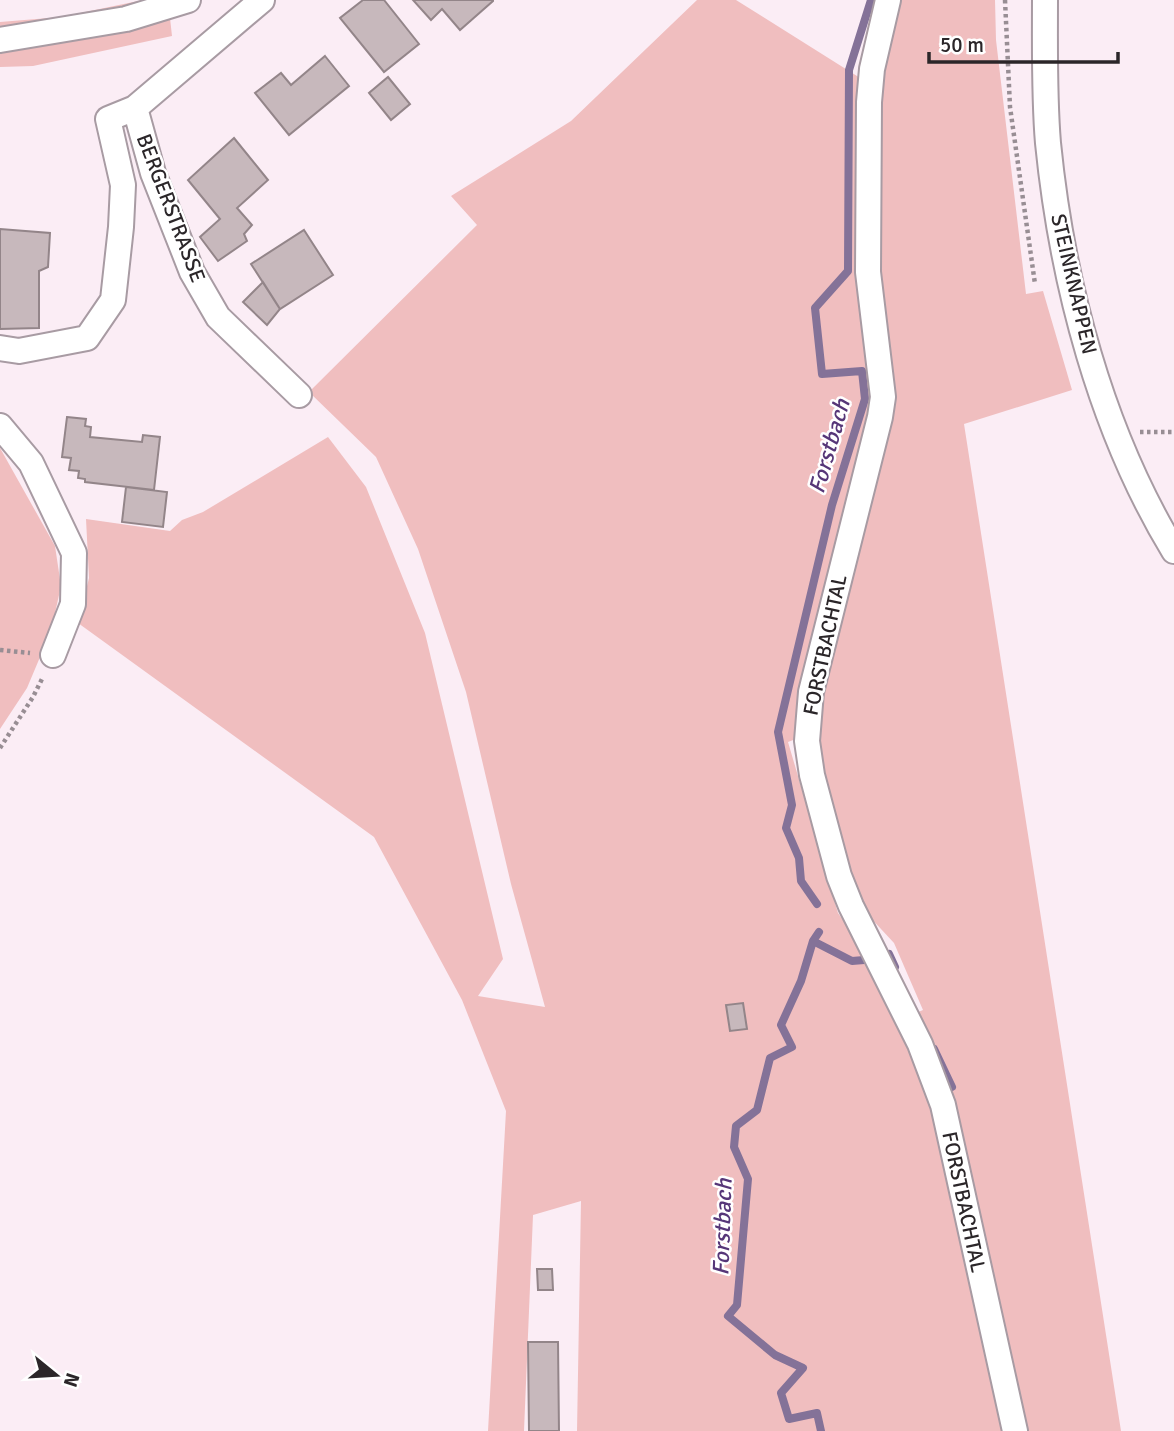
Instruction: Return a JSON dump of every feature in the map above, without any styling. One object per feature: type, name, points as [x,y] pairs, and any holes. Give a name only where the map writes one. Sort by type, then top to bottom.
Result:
[{"type":"street","points":[[0,40],[126,19],[188,0]]},
{"type":"street","name":"BERGERSTRASSE","points":[[262,0],[135,108],[153,173],[198,284],[218,317],[299,395]]},
{"type":"street","name":"FORSTBACHTAL","points":[[888,0],[872,69],[868,187],[868,272],[883,397],[811,692],[807,741],[812,775],[839,876],[851,906],[920,1044],[943,1105],[1015,1431]]},
{"type":"street","name":"STEINKNAPPEN","points":[[1045,0],[1048,141],[1058,218],[1082,332],[1115,431],[1160,528],[1174,551]]},
{"type":"street","points":[[0,348],[19,351],[87,338],[113,300],[123,185],[108,119],[135,108]]},
{"type":"street","points":[[0,426],[31,463],[74,553],[74,604],[53,654]]},
{"type":"path","points":[[1005,0],[1010,107],[1035,284]]},
{"type":"path","points":[[1135,419],[1145,444]]},
{"type":"path","points":[[1139,432],[1174,432]]},
{"type":"path","points":[[0,748],[33,697],[53,654]]},
{"type":"shaded area","points":[[143,0],[168,0],[172,36],[33,66],[0,67],[0,22],[61,17]]},
{"type":"shaded area","points":[[697,0],[736,0],[876,88],[900,0],[995,0],[996,40],[1026,294],[1043,291],[1072,390],[964,424],[1121,1431],[577,1431],[581,1201],[533,1215],[524,1431],[488,1431],[506,1111],[462,1000],[374,837],[78,623],[89,578],[86,519],[170,531],[182,520],[203,512],[328,437],[366,487],[425,633],[503,959],[478,996],[545,1007],[511,884],[466,692],[418,549],[376,457],[309,392],[477,225],[451,196],[571,121]],"holes":[[[814,732],[855,901],[894,943],[923,1010],[896,1022],[875,966],[838,913],[788,742]]]},
{"type":"shaded area","points":[[0,448],[55,546],[61,586],[51,631],[27,688],[0,729]]},
{"type":"building","points":[[363,0],[384,0],[419,44],[384,72],[340,18]]},
{"type":"building","points":[[413,0],[493,1],[460,30],[442,9],[431,20]]},
{"type":"building","points":[[325,56],[349,86],[289,135],[255,93],[281,73],[291,85]]},
{"type":"building","points":[[388,77],[410,104],[391,120],[369,93]]},
{"type":"building","points":[[234,138],[268,180],[237,208],[252,225],[244,234],[247,241],[218,261],[200,237],[220,219],[188,180]]},
{"type":"building","points":[[0,229],[50,233],[48,267],[39,271],[39,328],[0,329]]},
{"type":"building","points":[[304,230],[333,275],[280,309],[251,264]]},
{"type":"building","points":[[263,282],[280,309],[267,325],[243,302]]},
{"type":"building","points":[[67,417],[86,419],[85,426],[91,427],[90,437],[142,442],[143,435],[160,437],[154,490],[85,482],[85,479],[78,478],[79,471],[69,470],[71,458],[62,457]]},
{"type":"building","points":[[126,487],[167,492],[163,527],[122,522]]},
{"type":"building","points":[[743,1003],[747,1029],[730,1031],[726,1005]]},
{"type":"building","points":[[537,1269],[552,1269],[553,1290],[538,1290]]},
{"type":"building","points":[[528,1342],[558,1342],[559,1431],[529,1431]]},
{"type":"waterway","name":"Forstbach","points":[[817,904],[801,881],[799,858],[786,828],[792,805],[778,732],[832,505],[865,399],[862,371],[822,374],[815,308],[848,271],[849,70],[871,0]]},
{"type":"waterway","name":"Forstbach","points":[[819,932],[813,941],[801,981],[781,1025],[792,1047],[770,1058],[757,1110],[736,1126],[734,1147],[748,1179],[737,1305],[728,1316],[775,1355],[803,1368],[781,1393],[789,1419],[817,1413],[821,1431]]},
{"type":"waterway","points":[[813,941],[852,961],[864,960]]},
{"type":"waterway","points":[[889,954],[895,967]]},
{"type":"waterway","points":[[934,1049],[952,1087]]}]
